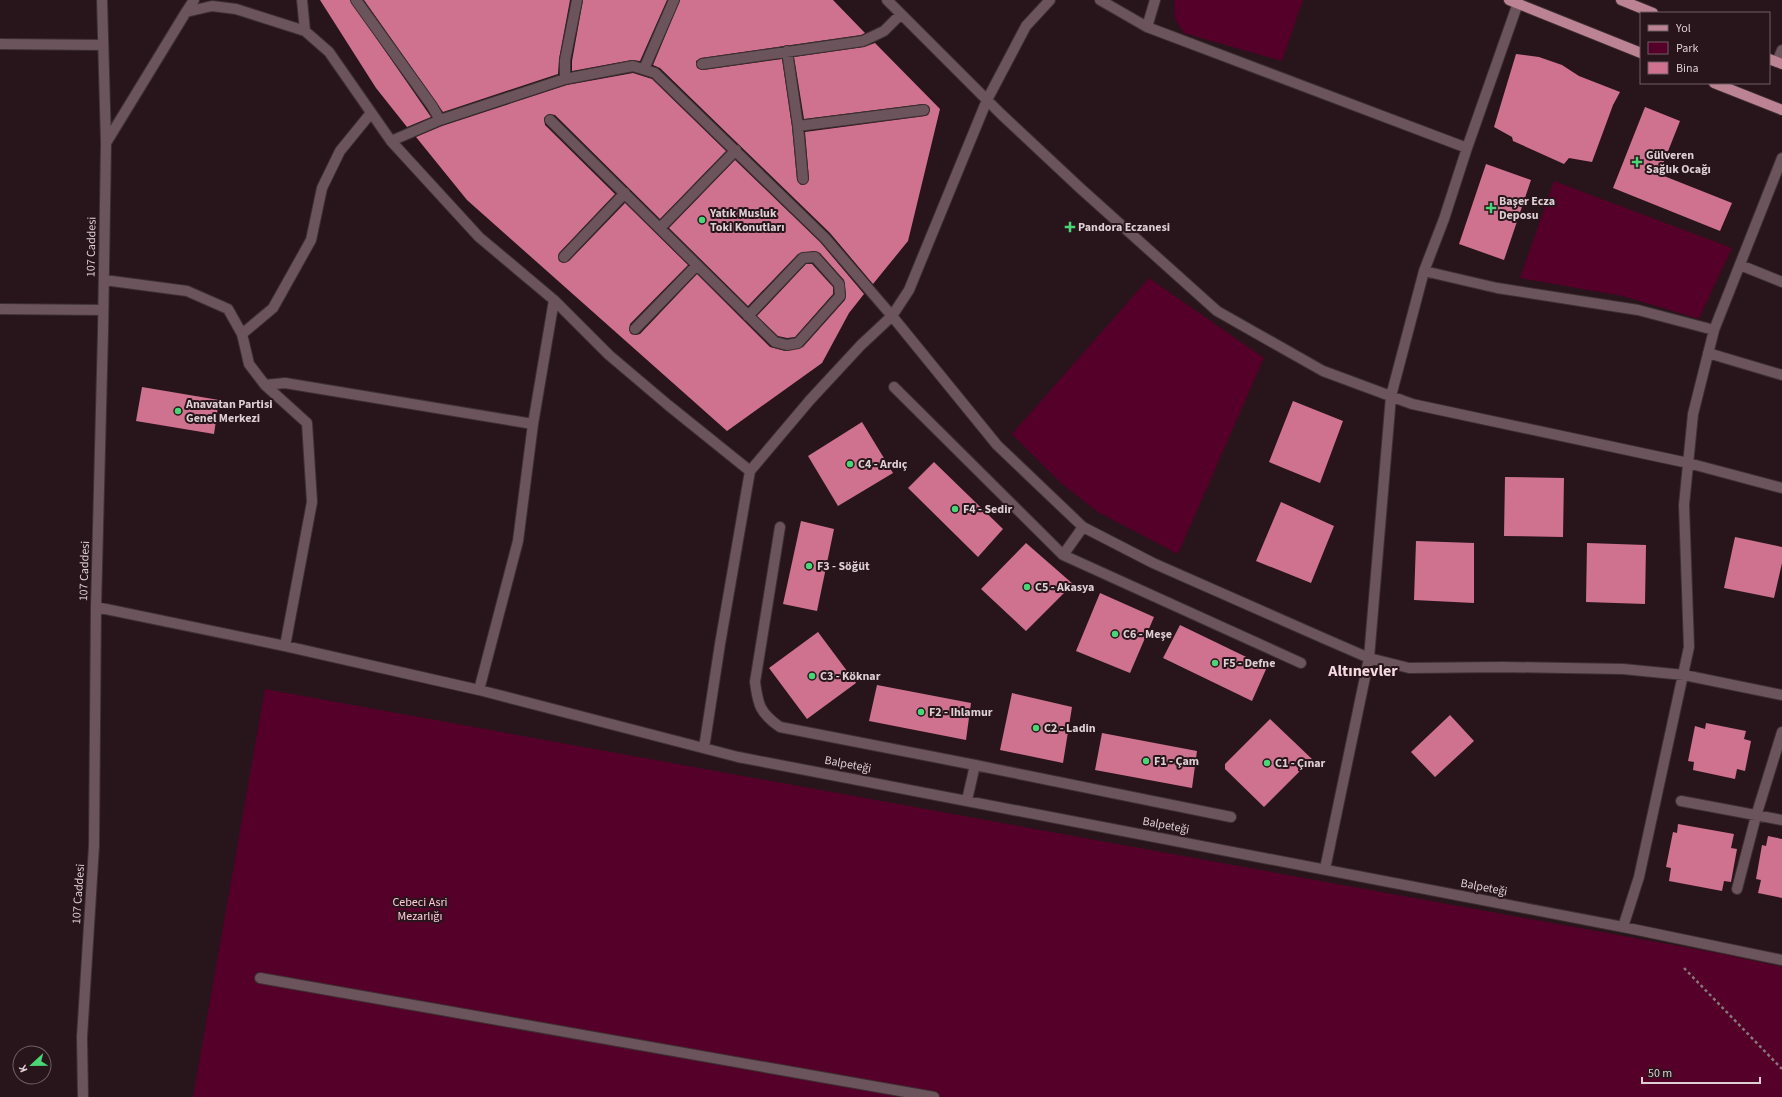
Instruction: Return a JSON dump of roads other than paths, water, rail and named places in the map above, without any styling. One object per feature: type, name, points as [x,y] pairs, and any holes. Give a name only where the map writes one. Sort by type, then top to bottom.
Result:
[{"type":"main road","points":[[1621,0],[1651,12]]},
{"type":"main road","points":[[1514,2],[1640,53]]},
{"type":"main road","points":[[1717,84],[1782,110]]},
{"type":"street","name":"107 Caddesi","points":[[83,1097],[82,1037],[94,846],[96,607],[104,310],[106,143],[102,0]]},
{"type":"street","points":[[106,143],[194,0]]},
{"type":"street","points":[[302,0],[305,31]]},
{"type":"street","points":[[356,0],[432,106],[440,120]]},
{"type":"street","points":[[565,79],[565,60],[577,0]]},
{"type":"street","points":[[644,69],[674,0]]},
{"type":"street","points":[[887,0],[987,100],[1074,183],[1218,311],[1323,371],[1420,406],[1688,463],[1782,488]]},
{"type":"street","points":[[704,748],[750,471],[825,383],[861,345],[892,316],[909,290],[987,100],[1026,26],[1050,0]]},
{"type":"street","points":[[1100,0],[1147,27],[1467,148]]},
{"type":"street","points":[[1147,27],[1155,0]]},
{"type":"street","points":[[1325,869],[1369,658],[1391,396],[1424,270],[1444,219],[1514,2]]},
{"type":"street","points":[[186,12],[212,6],[236,9],[305,31],[329,52],[391,141],[479,236],[554,300],[609,355],[750,471]]},
{"type":"street","points":[[702,64],[863,40],[884,31],[901,14]]},
{"type":"street","points":[[0,44],[103,45]]},
{"type":"street","points":[[1776,62],[1782,50]]},
{"type":"street","points":[[787,51],[798,126],[803,179]]},
{"type":"street","points":[[391,141],[440,120],[565,79],[633,66],[655,73],[825,238],[892,316],[997,445],[1083,527],[1153,563],[1369,658],[1410,668],[1503,667],[1623,669],[1684,675],[1782,695]]},
{"type":"street","points":[[798,126],[924,110]]},
{"type":"street","points":[[242,334],[273,308],[311,240],[322,188],[340,151],[371,113]]},
{"type":"street","points":[[550,120],[625,193],[748,316],[775,342],[787,345],[798,343],[840,296],[839,284],[815,257],[803,258],[748,316]]},
{"type":"street","points":[[660,228],[736,150]]},
{"type":"street","points":[[1623,927],[1639,877],[1684,675],[1689,646],[1684,505],[1693,414],[1714,330],[1782,158]]},
{"type":"street","points":[[564,257],[625,193]]},
{"type":"street","points":[[635,329],[697,265]]},
{"type":"street","points":[[1740,265],[1782,282]]},
{"type":"street","points":[[1424,270],[1496,288],[1638,310],[1714,330]]},
{"type":"street","points":[[104,280],[187,291],[228,309],[242,334],[249,364],[265,385],[307,422],[312,502],[285,646]]},
{"type":"street","points":[[479,690],[518,541],[532,424],[554,300]]},
{"type":"street","points":[[0,310],[104,310]]},
{"type":"street","points":[[1708,353],[1782,375]]},
{"type":"street","points":[[265,385],[285,383],[532,424]]},
{"type":"street","points":[[894,387],[1063,555],[1301,663]]},
{"type":"street","points":[[780,527],[755,682],[757,701],[766,717],[780,727],[1231,817]]},
{"type":"street","points":[[1063,555],[1083,527]]},
{"type":"street","name":"Balpeteği","points":[[96,607],[285,646],[479,690],[738,757],[1325,869],[1623,927],[1782,960]]},
{"type":"street","points":[[1737,889],[1756,816],[1782,732]]},
{"type":"street","points":[[967,800],[975,765]]},
{"type":"street","points":[[1681,801],[1782,820]]},
{"type":"street","points":[[260,978],[934,1097]]},
{"type":"place","name":"Gülveren Sağlık Ocağı","points":[[1637,162]]},
{"type":"place","name":"Başer Ecza Deposu","points":[[1491,208]]},
{"type":"place","name":"Yatık Musluk Toki Konutları","points":[[702,220]]},
{"type":"place","name":"Pandora Eczanesi","points":[[1070,227]]},
{"type":"place","name":"Anavatan Partisi Genel Merkezi","points":[[178,411]]},
{"type":"place","name":"C4 - Ardıç","points":[[850,464]]},
{"type":"place","name":"F4 - Sedir","points":[[955,509]]},
{"type":"place","name":"F3 - Söğüt","points":[[809,566]]},
{"type":"place","name":"C5 - Akasya","points":[[1027,587]]},
{"type":"place","name":"C6 - Meşe","points":[[1115,634]]},
{"type":"place","name":"F5 - Defne","points":[[1215,663]]},
{"type":"place","name":"C3 - Köknar","points":[[812,676]]},
{"type":"place","name":"F2 - Ihlamur","points":[[921,712]]},
{"type":"place","name":"C2 - Ladin","points":[[1036,728]]},
{"type":"place","name":"F1 - Çam","points":[[1146,761]]},
{"type":"place","name":"C1 - Çınar","points":[[1267,763]]},
{"type":"district","name":"Altınevler","points":[[1363,670]]},
{"type":"park label","name":"Cebeci Asri Mezarlığı","points":[[420,909]]}]
